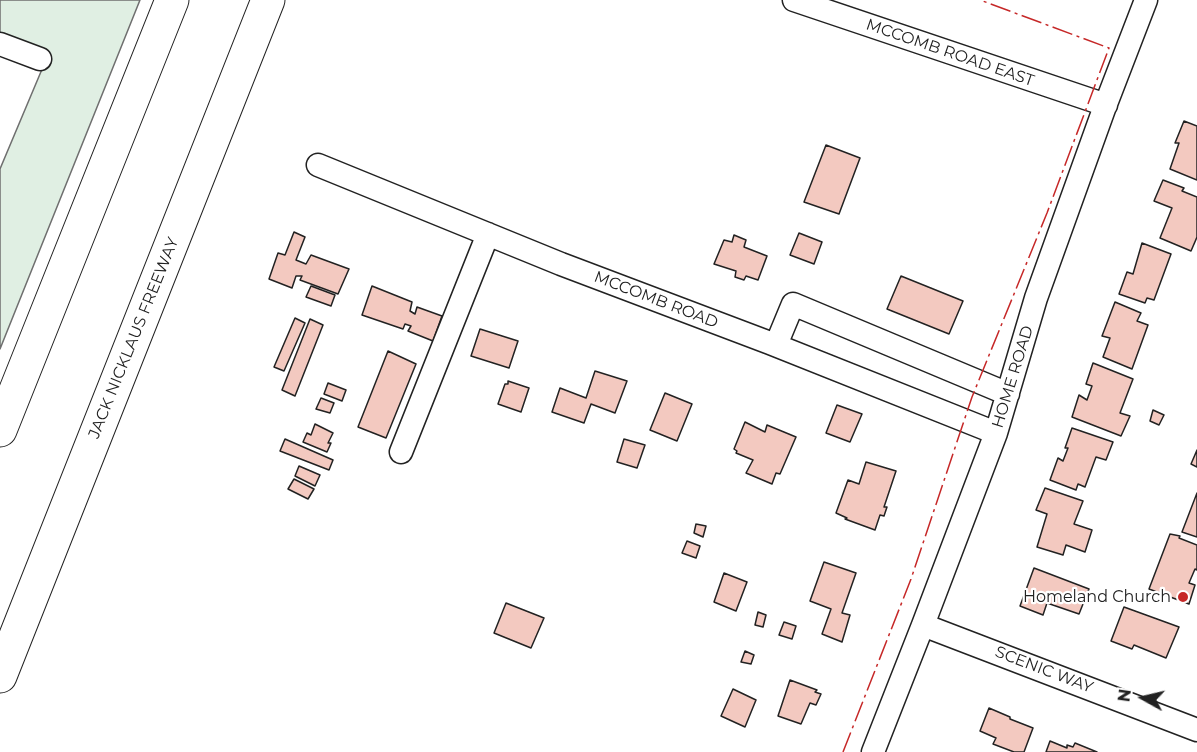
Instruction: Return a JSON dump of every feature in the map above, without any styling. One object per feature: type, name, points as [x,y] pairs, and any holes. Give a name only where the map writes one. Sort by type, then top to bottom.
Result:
[{"type":"highway","points":[[0,430],[172,0]]},
{"type":"highway","name":"JACK NICKLAUS FREEWAY","points":[[0,676],[268,0]]},
{"type":"street","name":"MCCOMB ROAD EAST","points":[[794,0],[1106,105]]},
{"type":"street","name":"HOME ROAD","points":[[873,752],[996,433],[1036,298],[1146,0]]},
{"type":"street","points":[[0,44],[40,59]]},
{"type":"street","name":"MCCOMB ROAD","points":[[318,165],[561,264],[776,345],[996,433]]},
{"type":"street","points":[[401,452],[488,234]]},
{"type":"street","points":[[776,345],[793,304],[1008,394]]},
{"type":"street","name":"SCENIC WAY","points":[[923,625],[1197,730]]},
{"type":"green space","points":[[0,0],[140,0],[0,349],[0,169],[48,55],[0,36]]},
{"type":"building","points":[[1184,121],[1197,126],[1197,180],[1170,169],[1179,143],[1175,143]]},
{"type":"building","points":[[826,145],[860,158],[839,214],[804,202]]},
{"type":"building","points":[[1163,180],[1184,188],[1182,191],[1197,197],[1197,237],[1191,251],[1160,238],[1172,208],[1154,201]]},
{"type":"building","points":[[294,232],[305,237],[296,260],[306,264],[311,255],[349,269],[338,294],[300,280],[302,276],[296,276],[292,288],[269,279],[278,253],[285,255]]},
{"type":"building","points":[[799,233],[822,242],[814,264],[790,255]]},
{"type":"building","points":[[734,235],[746,240],[744,247],[767,256],[758,280],[746,276],[744,280],[735,277],[736,271],[714,264],[724,240],[732,242]]},
{"type":"building","points":[[1142,243],[1171,254],[1154,300],[1147,298],[1145,303],[1119,294],[1127,272],[1133,274]]},
{"type":"building","points":[[901,276],[963,301],[949,334],[887,309]]},
{"type":"building","points":[[311,286],[335,295],[331,306],[306,297]]},
{"type":"building","points":[[372,286],[412,302],[410,311],[415,314],[417,307],[442,316],[433,341],[408,331],[411,326],[405,324],[403,329],[362,315]]},
{"type":"building","points":[[1115,302],[1141,313],[1137,321],[1148,325],[1132,369],[1103,357],[1110,338],[1102,336]]},
{"type":"building","points":[[295,318],[305,323],[284,371],[274,367]]},
{"type":"building","points":[[310,319],[323,325],[295,396],[282,390]]},
{"type":"building","points":[[480,329],[518,341],[509,368],[471,356]]},
{"type":"building","points":[[388,351],[416,364],[386,438],[358,427]]},
{"type":"building","points":[[1093,363],[1133,379],[1120,413],[1130,416],[1121,436],[1072,417],[1079,395],[1087,400],[1092,386],[1086,384]]},
{"type":"building","points":[[595,371],[627,381],[615,413],[591,404],[584,423],[552,412],[560,388],[586,398]]},
{"type":"building","points":[[508,381],[529,388],[521,412],[498,404]]},
{"type":"building","points":[[328,383],[346,390],[342,401],[324,394]]},
{"type":"building","points":[[665,393],[692,404],[677,441],[650,430]]},
{"type":"building","points":[[321,398],[334,403],[330,413],[316,409]]},
{"type":"building","points":[[837,405],[862,414],[850,442],[826,433]]},
{"type":"building","points":[[1153,410],[1164,415],[1159,425],[1150,421]]},
{"type":"building","points":[[745,422],[765,432],[767,425],[796,437],[780,474],[776,473],[772,484],[746,473],[753,460],[736,453],[734,449]]},
{"type":"building","points":[[315,424],[333,433],[327,452],[303,442],[307,433],[311,435]]},
{"type":"building","points":[[1072,428],[1113,442],[1106,460],[1096,457],[1085,487],[1078,484],[1076,490],[1050,480],[1058,458],[1063,461]]},
{"type":"building","points":[[285,439],[333,460],[329,470],[280,451]]},
{"type":"building","points":[[624,439],[645,445],[637,468],[617,462]]},
{"type":"building","points":[[1197,450],[1197,467],[1191,464]]},
{"type":"building","points":[[866,462],[896,471],[884,507],[887,507],[884,516],[880,515],[875,530],[845,519],[847,518],[836,513],[848,480],[859,484]]},
{"type":"building","points":[[299,466],[320,475],[315,486],[295,476]]},
{"type":"building","points":[[294,479],[314,489],[308,499],[288,489]]},
{"type":"building","points":[[1045,488],[1083,501],[1074,524],[1092,530],[1085,552],[1066,545],[1063,555],[1037,547],[1047,514],[1036,510]]},
{"type":"building","points":[[1197,493],[1197,537],[1182,532]]},
{"type":"building","points":[[696,524],[706,526],[703,537],[694,533]]},
{"type":"building","points":[[1170,534],[1180,536],[1179,538],[1197,545],[1197,570],[1195,569],[1189,583],[1195,585],[1189,604],[1149,589]]},
{"type":"building","points":[[687,541],[700,546],[696,558],[682,553]]},
{"type":"building","points":[[824,562],[856,573],[842,613],[850,615],[842,642],[822,634],[831,609],[810,601]]},
{"type":"building","points":[[1034,568],[1089,589],[1079,614],[1047,603],[1043,615],[1020,606]]},
{"type":"building","points":[[724,573],[747,582],[736,611],[714,602]]},
{"type":"building","points":[[506,603],[544,618],[531,648],[494,633]]},
{"type":"building","points":[[1124,607],[1179,627],[1166,658],[1134,645],[1132,649],[1111,641]]},
{"type":"building","points":[[758,612],[766,615],[763,627],[755,625]]},
{"type":"building","points":[[784,622],[796,626],[792,639],[779,635]]},
{"type":"building","points":[[745,651],[754,655],[751,664],[741,662]]},
{"type":"building","points":[[790,680],[817,690],[815,692],[821,694],[816,705],[810,703],[801,724],[778,716]]},
{"type":"building","points":[[733,689],[756,700],[745,727],[721,716]]},
{"type":"building","points":[[989,708],[1033,728],[1024,752],[1014,752],[993,744],[996,738],[980,731]]},
{"type":"building","points":[[1050,741],[1067,748],[1067,745],[1073,747],[1075,743],[1097,752],[1046,752]]},
{"type":"power","points":[[843,752],[911,579],[972,397],[1047,213],[1109,48],[980,0]]},
{"type":"place","name":"Homeland Church","points":[[1183,597]]}]
